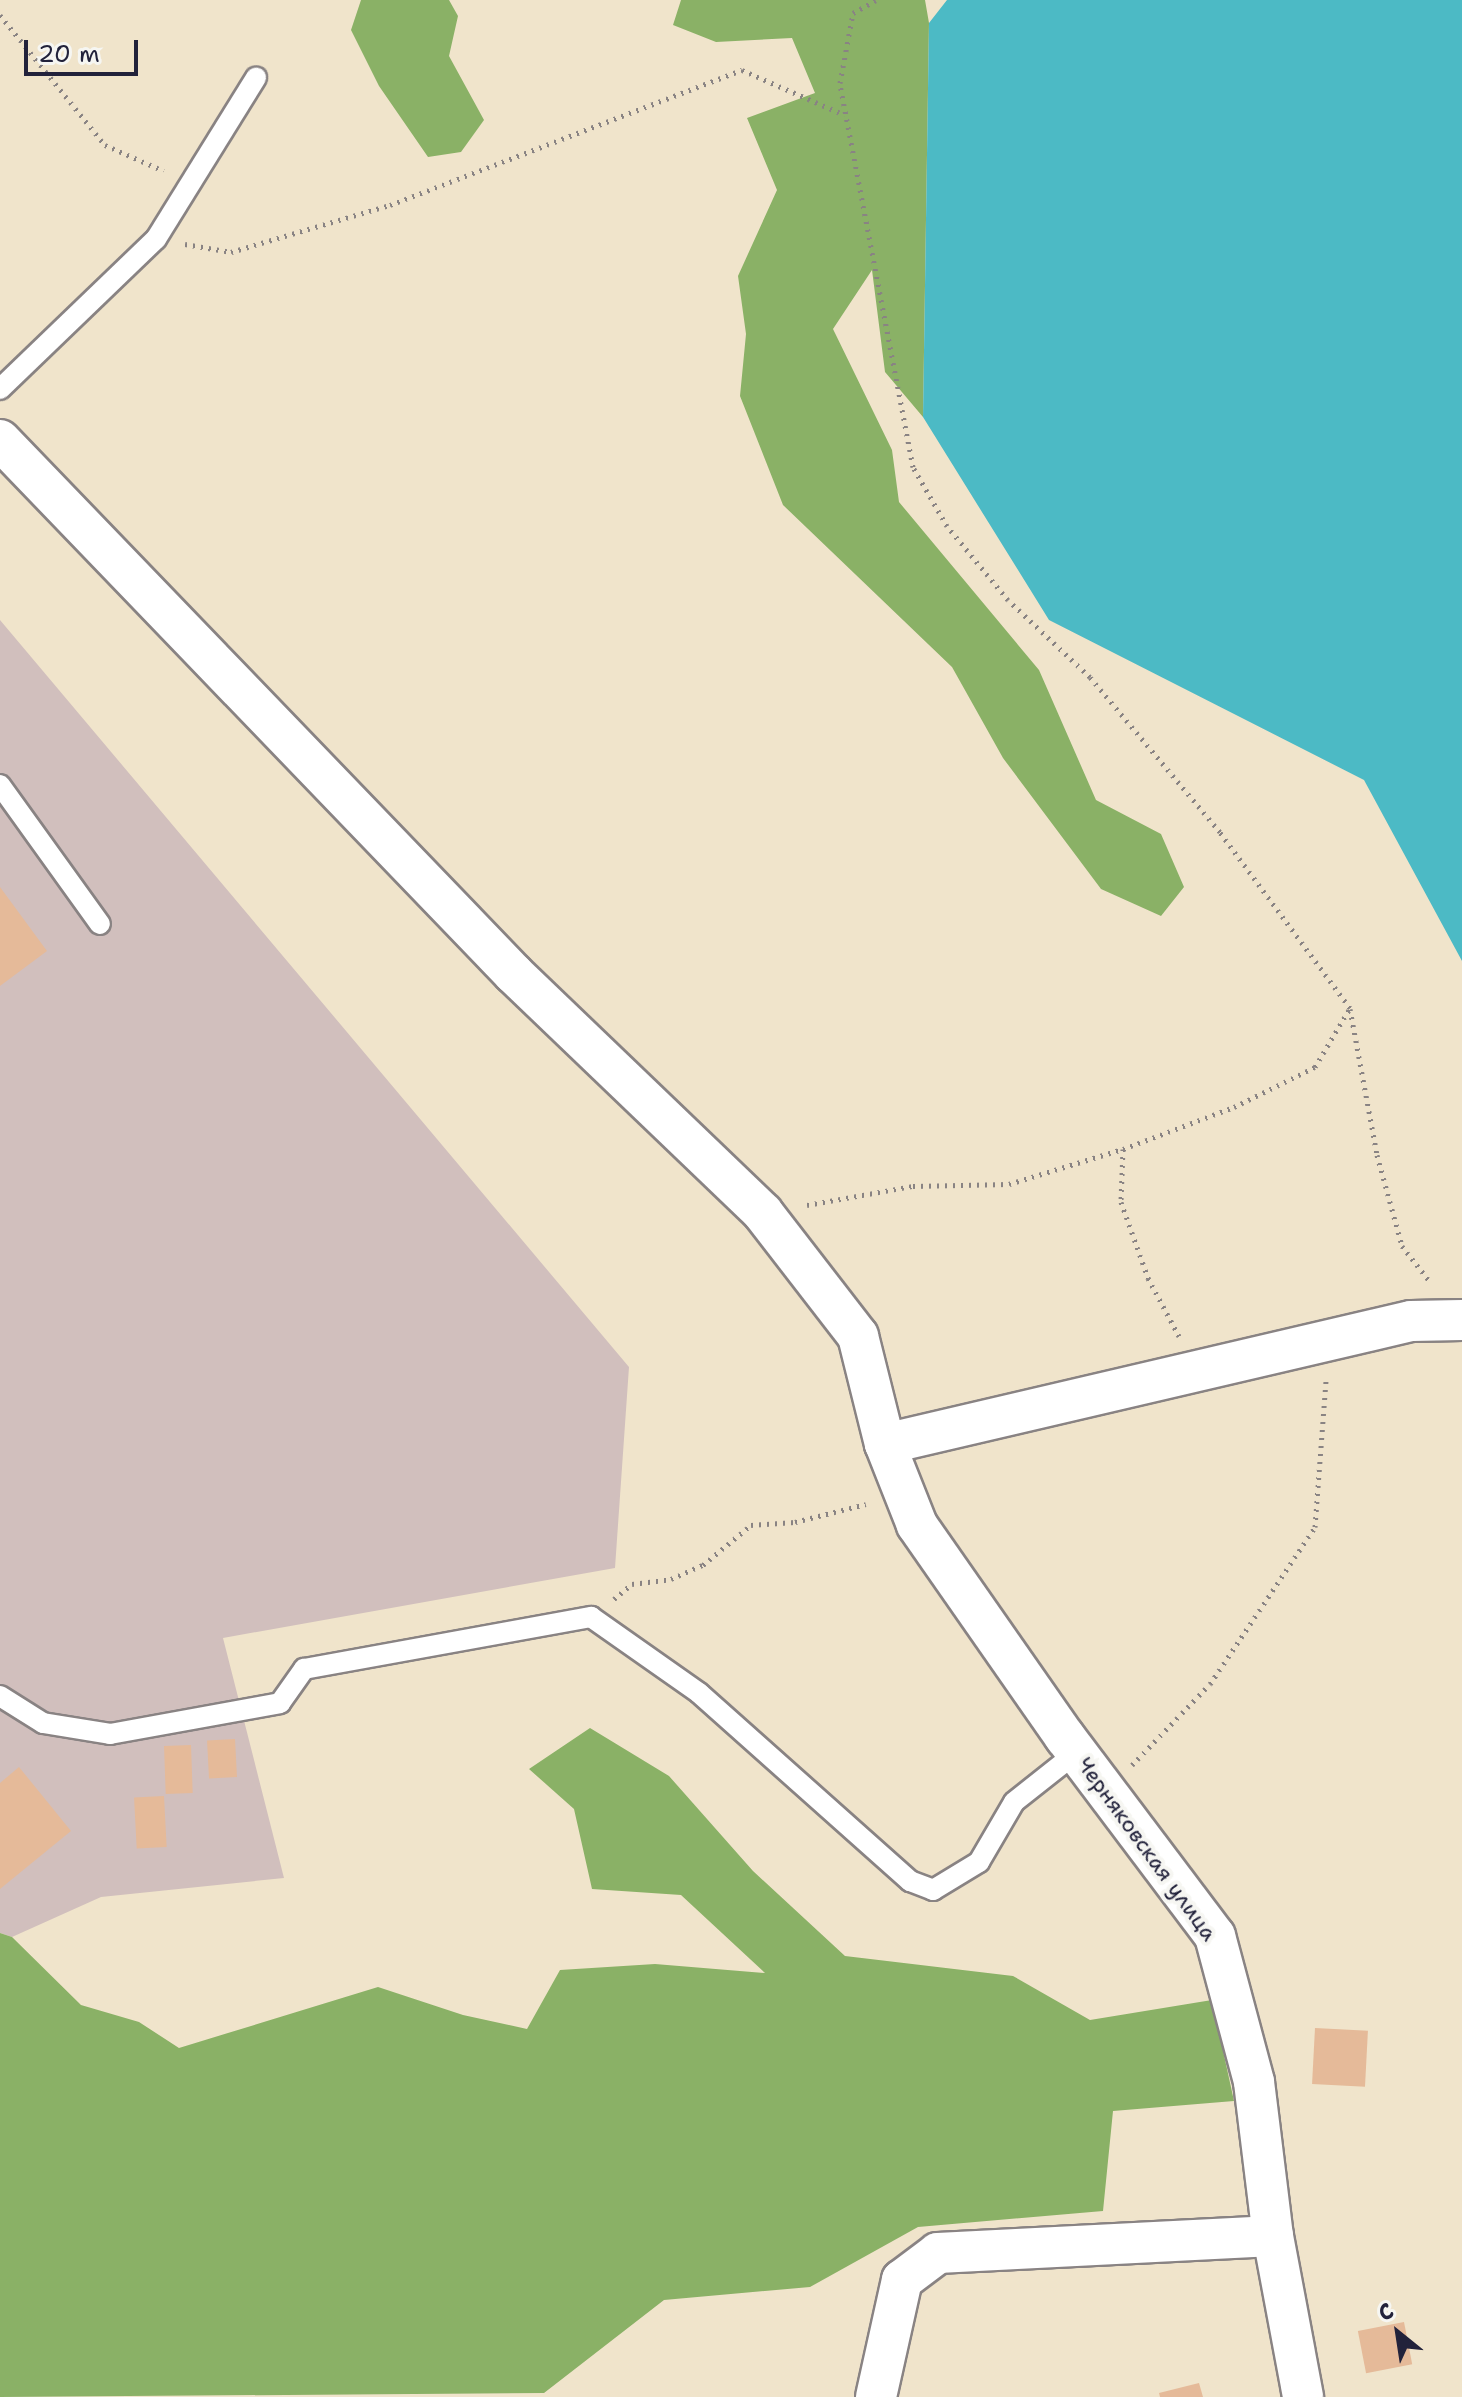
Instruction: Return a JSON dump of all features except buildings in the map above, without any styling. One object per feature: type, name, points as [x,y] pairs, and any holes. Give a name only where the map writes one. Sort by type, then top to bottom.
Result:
[{"type":"street","name":"Черняковская улица","points":[[0,440],[514,974],[763,1213],[858,1336],[885,1444],[917,1525],[1077,1752],[1215,1936],[1254,2082],[1273,2236],[1303,2397]]},
{"type":"street","points":[[885,1444],[1411,1321],[1462,1320]]},
{"type":"street","points":[[876,2397],[902,2280],[938,2253],[1273,2236]]},
{"type":"lane","points":[[0,389],[156,239],[256,78]]},
{"type":"lane","points":[[0,785],[100,924]]},
{"type":"lane","points":[[0,1696],[43,1723],[110,1734],[280,1703],[304,1669],[591,1617],[699,1693],[910,1881],[933,1890],[979,1862],[1014,1802],[1077,1752]]},
{"type":"path","points":[[876,0],[853,13],[840,83],[913,467],[947,526],[1008,600],[1090,677],[1220,832],[1350,1008],[1377,1155],[1402,1246],[1462,1320]]},
{"type":"path","points":[[0,15],[105,145],[191,183]]},
{"type":"path","points":[[156,239],[231,252],[390,205],[742,70],[846,115]]},
{"type":"path","points":[[763,1213],[913,1186],[1009,1184],[1123,1149],[1234,1107],[1315,1067],[1350,1008]]},
{"type":"path","points":[[1123,1149],[1121,1202],[1148,1278],[1198,1371]]},
{"type":"path","points":[[1107,1792],[1210,1684],[1315,1527],[1326,1421],[1326,1341]]},
{"type":"path","points":[[591,1617],[632,1584],[671,1579],[703,1565],[751,1525],[861,1507],[901,1483]]},
{"type":"shaded area","points":[[0,620],[629,1367],[615,1568],[223,1638],[284,1878],[101,1897],[12,1937],[0,1933]]},
{"type":"green space","points":[[361,0],[449,0],[458,16],[449,56],[484,120],[461,152],[428,157],[379,86],[351,30]]},
{"type":"green space","points":[[681,0],[925,0],[929,23],[923,417],[885,372],[872,270],[833,329],[892,450],[899,502],[1039,670],[1096,800],[1161,834],[1184,887],[1161,916],[1101,889],[1003,758],[952,667],[783,505],[740,396],[746,334],[738,276],[777,190],[747,118],[815,93],[792,38],[716,42],[673,25]]},
{"type":"green space","points":[[590,1728],[669,1776],[753,1871],[845,1956],[1013,1976],[1090,2020],[1212,2000],[1234,2101],[1113,2111],[1103,2211],[918,2227],[810,2287],[664,2300],[544,2393],[0,2397],[0,1933],[12,1937],[81,2005],[139,2022],[179,2048],[378,1987],[463,2015],[527,2029],[560,1970],[655,1964],[765,1973],[681,1895],[592,1889],[574,1809],[529,1769]]},
{"type":"water","points":[[947,0],[1462,0],[1462,961],[1364,780],[1049,620],[923,417],[929,23]]}]
